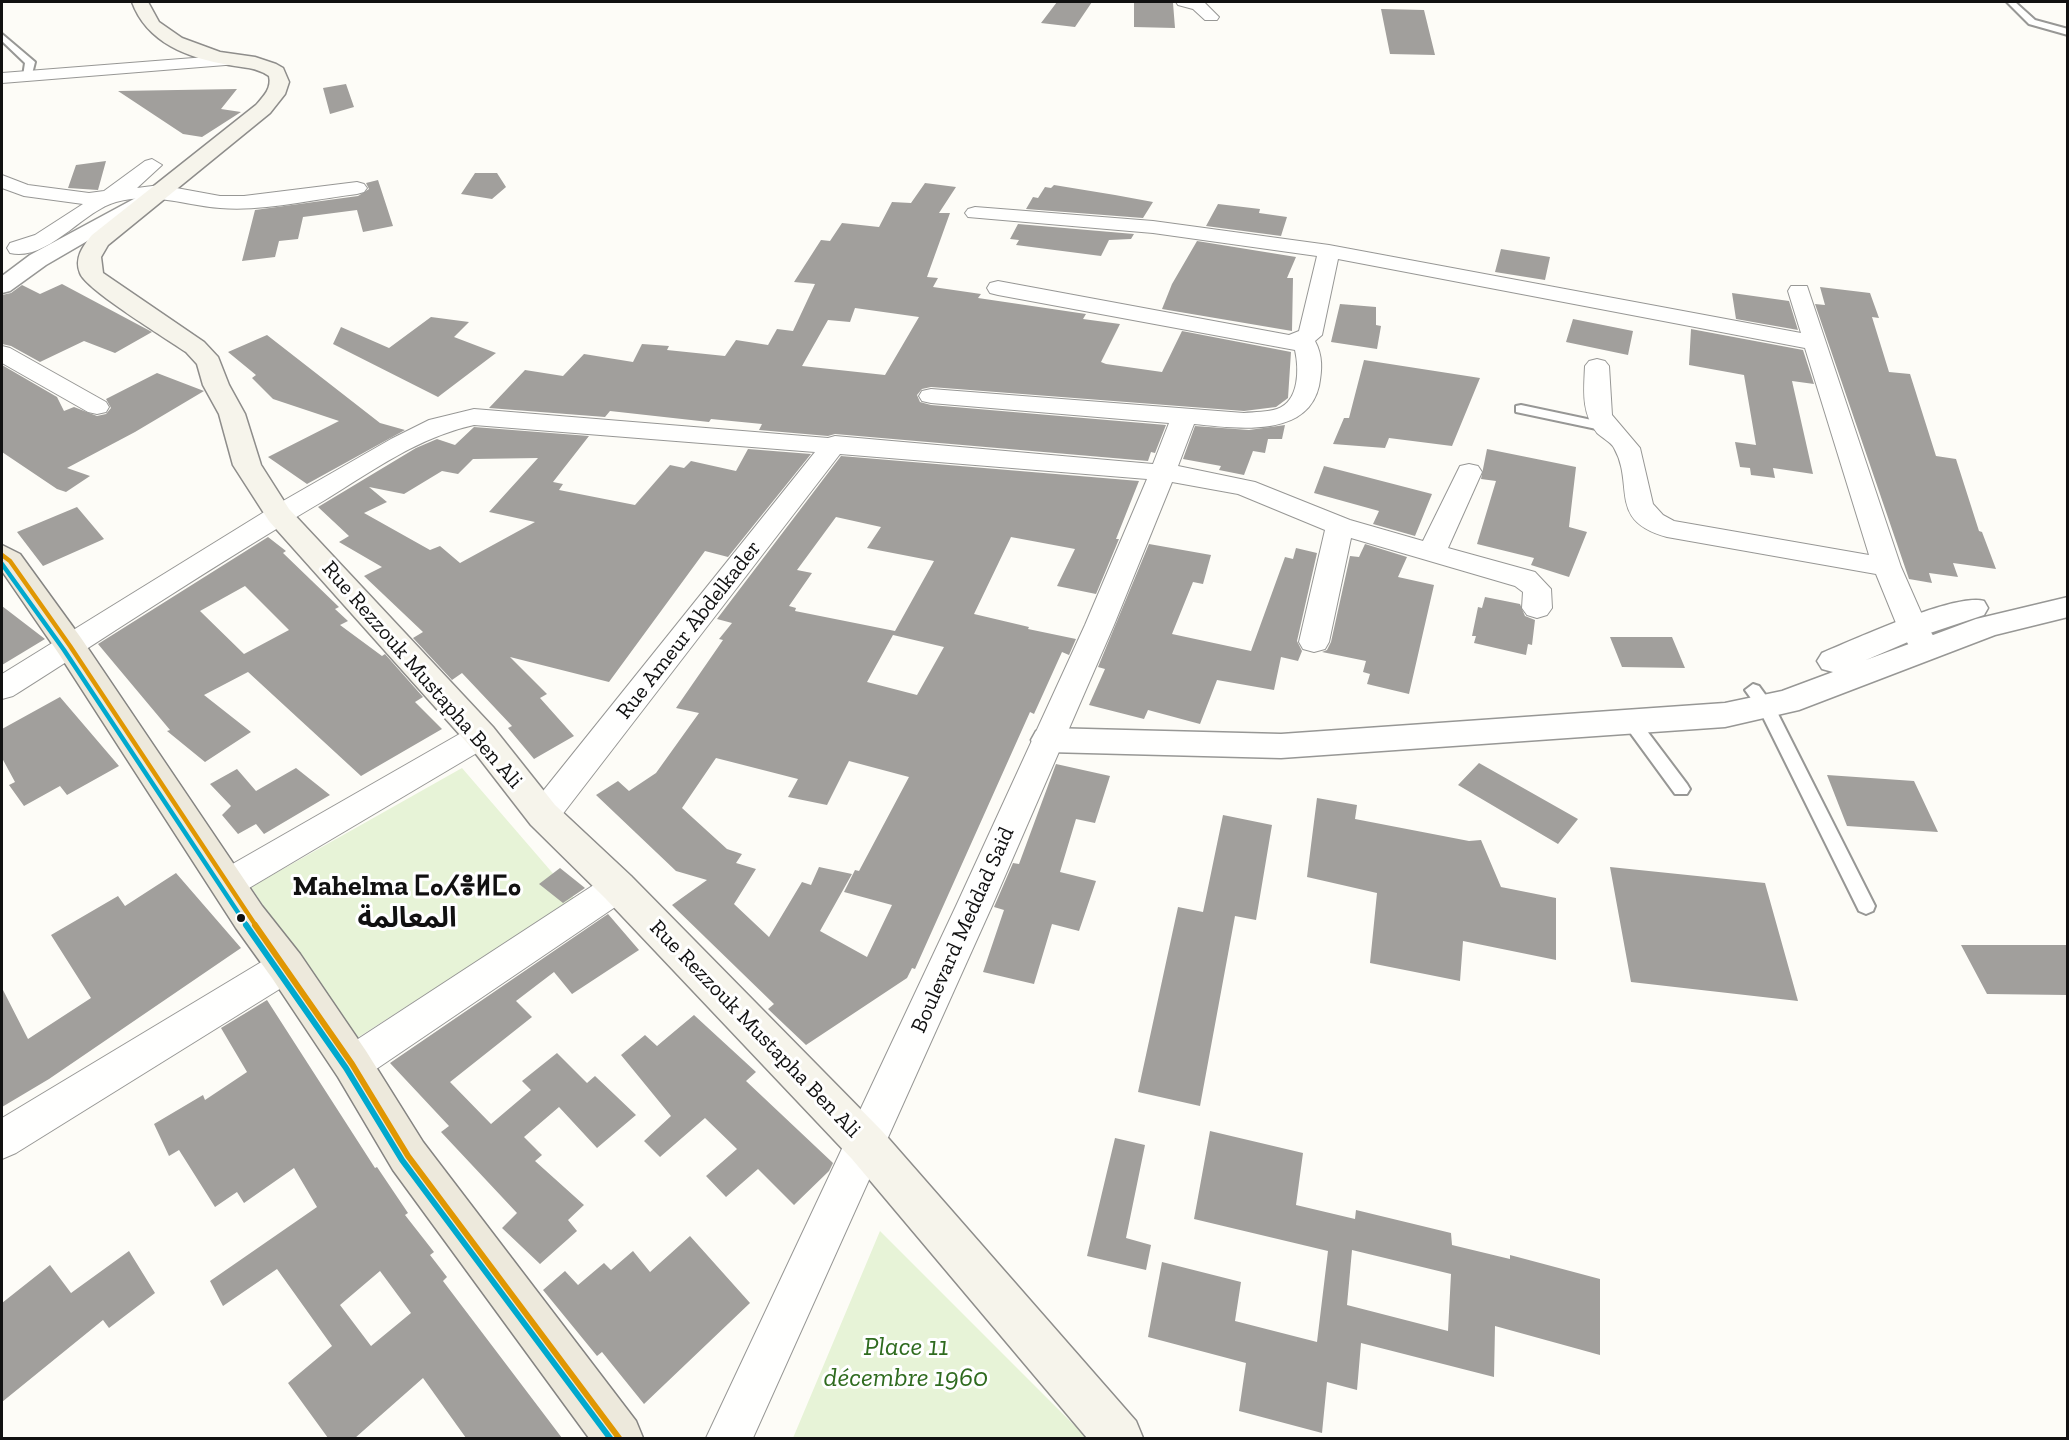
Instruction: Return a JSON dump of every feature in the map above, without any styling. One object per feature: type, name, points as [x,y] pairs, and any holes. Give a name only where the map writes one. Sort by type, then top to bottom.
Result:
[{"type":"main road","points":[[140,2],[142,11],[159,31],[171,40],[196,51],[261,64],[275,71],[280,80],[275,97],[160,191]]},
{"type":"main road","name":"Rue Rezzouk Mustapha Ben Ali","points":[[160,191],[100,240],[92,250],[88,269],[101,284],[195,347],[209,362],[216,385],[232,414],[247,465],[279,515],[482,736],[543,815],[618,887],[867,1145],[1119,1438]]},
{"type":"main road","points":[[2,555],[10,561],[70,646],[226,884],[286,966],[352,1064],[408,1156],[619,1438]]},
{"type":"street","points":[[1184,2],[1199,6],[1211,17]]},
{"type":"street","points":[[2,78],[232,60]]},
{"type":"street","points":[[18,248],[42,239],[107,198],[152,165]]},
{"type":"street","points":[[2,181],[24,190],[69,197],[107,198],[160,191],[220,202],[244,202],[357,188]]},
{"type":"street","points":[[2,286],[38,260],[160,191]]},
{"type":"street","points":[[975,213],[1154,227],[1329,251],[1815,344]]},
{"type":"street","points":[[1291,342],[1310,335],[1329,251]]},
{"type":"street","points":[[932,396],[1184,417],[1259,420],[1286,415],[1303,401],[1311,359],[1305,344],[998,288]]},
{"type":"street","points":[[1798,291],[1887,567],[1920,638]]},
{"type":"street","points":[[2,353],[97,406]]},
{"type":"street","points":[[1597,366],[1597,408],[1606,427],[1626,446],[1639,506],[1648,519],[1678,530],[1887,567]]},
{"type":"street","points":[[2,688],[279,515],[400,444],[438,425],[474,417],[835,444],[1190,475],[1246,488],[1340,526],[1526,579],[1537,589],[1537,608]]},
{"type":"street","name":"Boulevard Meddad Said","points":[[729,1438],[867,1145],[1048,740],[1163,474],[1184,417]]},
{"type":"street","name":"Rue Ameur Abdelkader","points":[[543,815],[835,444]]},
{"type":"street","points":[[1432,552],[1469,472]]},
{"type":"street","points":[[1314,642],[1340,526]]},
{"type":"street","points":[[1244,743],[1292,729],[1716,697],[1760,699],[1804,696],[1920,638],[1971,609],[2040,592],[2067,590]]},
{"type":"street","points":[[1920,638],[1987,626],[2067,607]]},
{"type":"street","points":[[1048,740],[1244,743],[1281,746],[1725,715],[1760,699]]},
{"type":"street","points":[[226,884],[482,736]]},
{"type":"street","points":[[352,1064],[618,887]]},
{"type":"street","points":[[2,1140],[286,966]]},
{"type":"lane","points":[[2011,2],[2031,22],[2067,32]]},
{"type":"lane","points":[[2,37],[30,62],[28,76]]},
{"type":"lane","points":[[1521,409],[1606,427]]},
{"type":"lane","points":[[1760,699],[1866,906]]},
{"type":"lane","points":[[1632,723],[1681,789]]},
{"type":"green space","points":[[462,768],[575,899],[354,1040],[251,887]]},
{"type":"green space","name":"Place 11 décembre 1960","points":[[880,1231],[1087,1438],[793,1438]]},
{"type":"building","points":[[1057,2],[1092,2],[1075,27],[1041,23]]},
{"type":"building","points":[[1134,3],[1173,3],[1175,28],[1134,27]]},
{"type":"building","points":[[1381,9],[1424,10],[1435,55],[1390,54]]},
{"type":"building","points":[[346,84],[354,107],[330,114],[323,88]]},
{"type":"building","points":[[237,89],[221,109],[241,112],[202,137],[183,134],[118,91]]},
{"type":"building","points":[[106,161],[98,190],[68,188],[76,165]]},
{"type":"building","points":[[475,173],[497,173],[506,187],[492,199],[461,194]]},
{"type":"building","points":[[378,180],[393,226],[363,232],[357,210],[303,217],[298,239],[279,241],[275,257],[242,261],[255,210],[358,196],[369,189],[366,183]]},
{"type":"building","points":[[925,183],[956,187],[939,213],[950,213],[927,277],[938,278],[933,287],[981,294],[978,298],[1086,314],[1083,319],[1120,324],[1101,362],[1106,364],[1162,372],[1182,331],[1291,352],[1288,398],[1276,407],[1244,411],[931,387],[922,389],[917,395],[920,402],[931,405],[1166,425],[1155,453],[1151,452],[1148,461],[835,434],[828,436],[759,430],[762,424],[711,419],[709,422],[610,411],[605,417],[489,408],[525,370],[563,376],[584,354],[633,362],[642,344],[669,346],[667,350],[725,356],[736,340],[768,345],[777,329],[793,331],[815,284],[794,282],[821,240],[830,241],[842,223],[879,227],[892,202],[911,203]],"holes":[[[855,308],[919,317],[885,375],[802,366],[828,320],[850,322]]]},
{"type":"building","points":[[1054,185],[1153,202],[1143,218],[1026,209],[1033,197],[1038,198],[1045,187],[1051,188]]},
{"type":"building","points":[[1218,204],[1260,209],[1259,213],[1287,217],[1281,236],[1206,226]]},
{"type":"building","points":[[1018,224],[1134,234],[1131,239],[1109,240],[1101,256],[1016,245],[1019,240],[1010,239]]},
{"type":"building","points":[[1197,241],[1296,257],[1287,278],[1293,278],[1292,331],[1162,309],[1172,284]]},
{"type":"building","points":[[1501,249],[1550,257],[1545,280],[1495,272]]},
{"type":"building","points":[[62,284],[152,332],[115,353],[84,341],[40,362],[11,346],[2,344],[2,295],[11,293],[22,285],[40,294]]},
{"type":"building","points":[[1820,287],[1870,293],[1879,318],[1872,317],[1889,372],[1910,374],[1936,456],[1956,459],[1979,531],[1982,532],[1996,569],[1953,563],[1958,577],[1929,573],[1932,583],[1909,579],[1815,304],[1825,305]]},
{"type":"building","points":[[1732,293],[1789,301],[1798,330],[1736,319]]},
{"type":"building","points":[[1340,304],[1376,307],[1376,325],[1381,326],[1377,349],[1331,342]]},
{"type":"building","points":[[431,317],[469,322],[454,337],[496,353],[438,397],[333,344],[341,327],[389,348]]},
{"type":"building","points":[[1573,319],[1633,331],[1628,355],[1566,342]]},
{"type":"building","points":[[1691,329],[1803,350],[1814,384],[1792,381],[1813,474],[1773,468],[1775,478],[1751,475],[1750,468],[1740,467],[1735,442],[1756,445],[1744,375],[1689,365]]},
{"type":"building","points":[[267,335],[380,423],[405,430],[307,484],[268,457],[339,421],[273,399],[252,378],[256,375],[228,352]]},
{"type":"building","points":[[1364,360],[1480,378],[1452,446],[1389,438],[1385,448],[1333,444],[1344,418],[1349,418]]},
{"type":"building","points":[[2,365],[57,397],[64,411],[74,407],[97,416],[106,414],[111,408],[106,399],[157,373],[204,391],[135,432],[67,468],[90,476],[66,492],[57,489],[2,452]]},
{"type":"building","points":[[1285,425],[1282,439],[1268,439],[1265,453],[1253,451],[1244,475],[1219,470],[1221,466],[1183,459],[1195,426],[1249,430]]},
{"type":"building","points":[[474,427],[589,436],[553,482],[563,484],[559,490],[635,505],[670,465],[684,468],[691,461],[736,471],[748,449],[811,454],[728,557],[705,551],[609,682],[510,657],[547,694],[540,698],[574,736],[534,759],[508,728],[512,726],[462,673],[452,680],[413,638],[423,632],[364,576],[382,567],[339,542],[349,536],[318,507],[416,448],[437,439],[455,445]],"holes":[[[538,458],[489,512],[535,522],[460,563],[440,546],[430,550],[364,513],[387,502],[369,487],[404,494],[442,471],[458,474],[473,459]]]},
{"type":"building","points":[[1487,449],[1576,467],[1569,527],[1587,532],[1569,577],[1531,565],[1534,558],[1477,544],[1496,481],[1481,479]]},
{"type":"building","points":[[841,456],[1139,481],[1116,539],[1119,539],[1096,594],[1057,586],[1075,549],[1011,537],[974,614],[1076,639],[1069,655],[1062,652],[1034,714],[1030,712],[915,969],[912,968],[907,978],[806,1045],[768,1009],[774,1004],[672,905],[707,880],[676,871],[596,795],[618,781],[629,791],[656,773],[699,713],[676,708],[723,640],[719,639],[732,623],[717,619]],"holes":[[[836,517],[881,527],[867,548],[934,561],[895,631],[795,611],[796,608],[789,606],[812,573],[797,570]],[[893,635],[944,647],[917,695],[867,682]],[[716,758],[798,779],[788,797],[827,805],[849,761],[909,777],[859,871],[855,870],[844,892],[892,905],[867,957],[820,931],[852,874],[819,867],[811,885],[802,882],[769,937],[734,904],[756,869],[736,863],[742,854],[727,849],[682,808]]]},
{"type":"building","points":[[1324,466],[1432,494],[1415,536],[1373,524],[1379,511],[1314,493]]},
{"type":"building","points":[[77,507],[104,539],[43,566],[17,532]]},
{"type":"building","points":[[268,537],[286,551],[283,553],[339,607],[335,609],[348,621],[340,625],[382,656],[385,654],[423,697],[415,702],[442,729],[361,776],[248,672],[204,695],[251,732],[205,762],[167,731],[170,730],[98,644]],"holes":[[[245,586],[289,630],[244,654],[200,611]]]},
{"type":"building","points":[[1149,544],[1211,555],[1203,584],[1193,582],[1172,634],[1251,651],[1285,557],[1293,559],[1296,548],[1317,553],[1297,641],[1302,651],[1298,661],[1281,657],[1274,690],[1217,680],[1200,724],[1148,710],[1144,719],[1089,705],[1105,669],[1098,667]]},
{"type":"building","points":[[1365,544],[1407,557],[1398,577],[1434,585],[1409,694],[1367,684],[1370,674],[1363,672],[1366,661],[1322,652],[1327,650],[1331,642],[1350,556],[1359,557]]},
{"type":"building","points":[[1485,597],[1520,604],[1525,616],[1535,620],[1532,645],[1528,644],[1526,655],[1474,643],[1476,636],[1472,636],[1478,607],[1482,608]]},
{"type":"building","points":[[2,606],[45,639],[2,665]]},
{"type":"building","points":[[1610,637],[1672,637],[1685,668],[1622,667]]},
{"type":"building","points":[[60,697],[119,766],[67,795],[60,786],[24,806],[9,785],[15,782],[2,758],[2,729]]},
{"type":"building","points":[[1479,763],[1578,819],[1558,844],[1458,785]]},
{"type":"building","points":[[1056,764],[1110,776],[1095,823],[1076,819],[1060,872],[1096,881],[1079,931],[1052,924],[1034,984],[983,972],[1004,910],[994,907],[1013,863],[1019,864]]},
{"type":"building","points":[[296,768],[330,795],[264,834],[256,824],[238,834],[222,815],[231,806],[210,784],[237,769],[256,791]]},
{"type":"building","points":[[1827,775],[1914,781],[1938,832],[1847,826]]},
{"type":"building","points":[[1317,798],[1357,805],[1355,819],[1469,841],[1481,840],[1501,887],[1556,898],[1556,960],[1463,941],[1460,981],[1370,963],[1377,893],[1307,877]]},
{"type":"building","points":[[1223,815],[1272,825],[1256,920],[1235,916],[1200,1106],[1138,1092],[1178,907],[1203,912]]},
{"type":"building","points":[[1610,867],[1765,883],[1798,1001],[1631,982]]},
{"type":"building","points":[[560,868],[585,888],[563,903],[539,884]]},
{"type":"building","points":[[176,873],[241,948],[49,1079],[2,1107],[2,988],[28,1039],[91,998],[51,935],[118,896],[125,906]]},
{"type":"building","points":[[608,914],[639,950],[572,994],[554,972],[516,1001],[532,1017],[450,1082],[491,1124],[531,1090],[522,1081],[557,1053],[587,1083],[595,1076],[636,1115],[597,1148],[559,1107],[524,1137],[542,1155],[535,1161],[584,1205],[568,1220],[577,1231],[540,1264],[502,1228],[517,1213],[441,1132],[449,1126],[390,1063]]},
{"type":"building","points":[[1961,945],[2067,945],[2067,995],[1987,994]]},
{"type":"building","points":[[267,1000],[375,1168],[377,1167],[408,1213],[405,1215],[434,1252],[430,1255],[447,1277],[443,1281],[562,1438],[466,1438],[423,1378],[355,1438],[328,1438],[288,1383],[332,1346],[277,1269],[223,1306],[210,1281],[317,1207],[294,1168],[244,1203],[237,1192],[215,1207],[179,1150],[169,1156],[154,1124],[203,1095],[205,1100],[247,1072],[221,1028]],"holes":[[[380,1271],[411,1313],[371,1346],[340,1305]]]},
{"type":"building","points":[[694,1015],[756,1072],[746,1081],[833,1163],[829,1171],[794,1205],[758,1169],[726,1197],[706,1176],[737,1149],[705,1118],[660,1157],[644,1141],[671,1116],[621,1055],[645,1035],[657,1046]]},
{"type":"building","points":[[1210,1131],[1303,1153],[1296,1205],[1355,1219],[1356,1210],[1451,1233],[1452,1245],[1510,1259],[1510,1255],[1600,1279],[1600,1355],[1495,1326],[1494,1377],[1361,1343],[1357,1390],[1327,1382],[1322,1433],[1239,1411],[1246,1363],[1148,1337],[1162,1262],[1241,1282],[1235,1321],[1317,1342],[1328,1251],[1194,1219]],"holes":[[[1352,1250],[1451,1274],[1448,1331],[1347,1305]]]},
{"type":"building","points":[[1115,1138],[1145,1145],[1126,1238],[1151,1245],[1146,1270],[1087,1256]]},
{"type":"building","points":[[690,1236],[750,1303],[644,1404],[602,1352],[597,1356],[543,1290],[565,1271],[578,1285],[604,1263],[611,1270],[633,1251],[650,1272]]},
{"type":"building","points":[[129,1251],[155,1293],[109,1328],[103,1320],[2,1402],[2,1303],[50,1265],[71,1293]]},
{"type":"transit line","points":[[2,555],[10,561],[70,646],[249,917],[286,966],[352,1064],[408,1156],[619,1438]]},
{"type":"transit line","points":[[2,564],[64,650],[243,921],[280,970],[346,1068],[402,1160],[610,1438]]},
{"type":"district","name":"Mahelma ⵎⴰⵃⴻⵍⵎⴰ المعالمة","points":[[407,903]]}]
